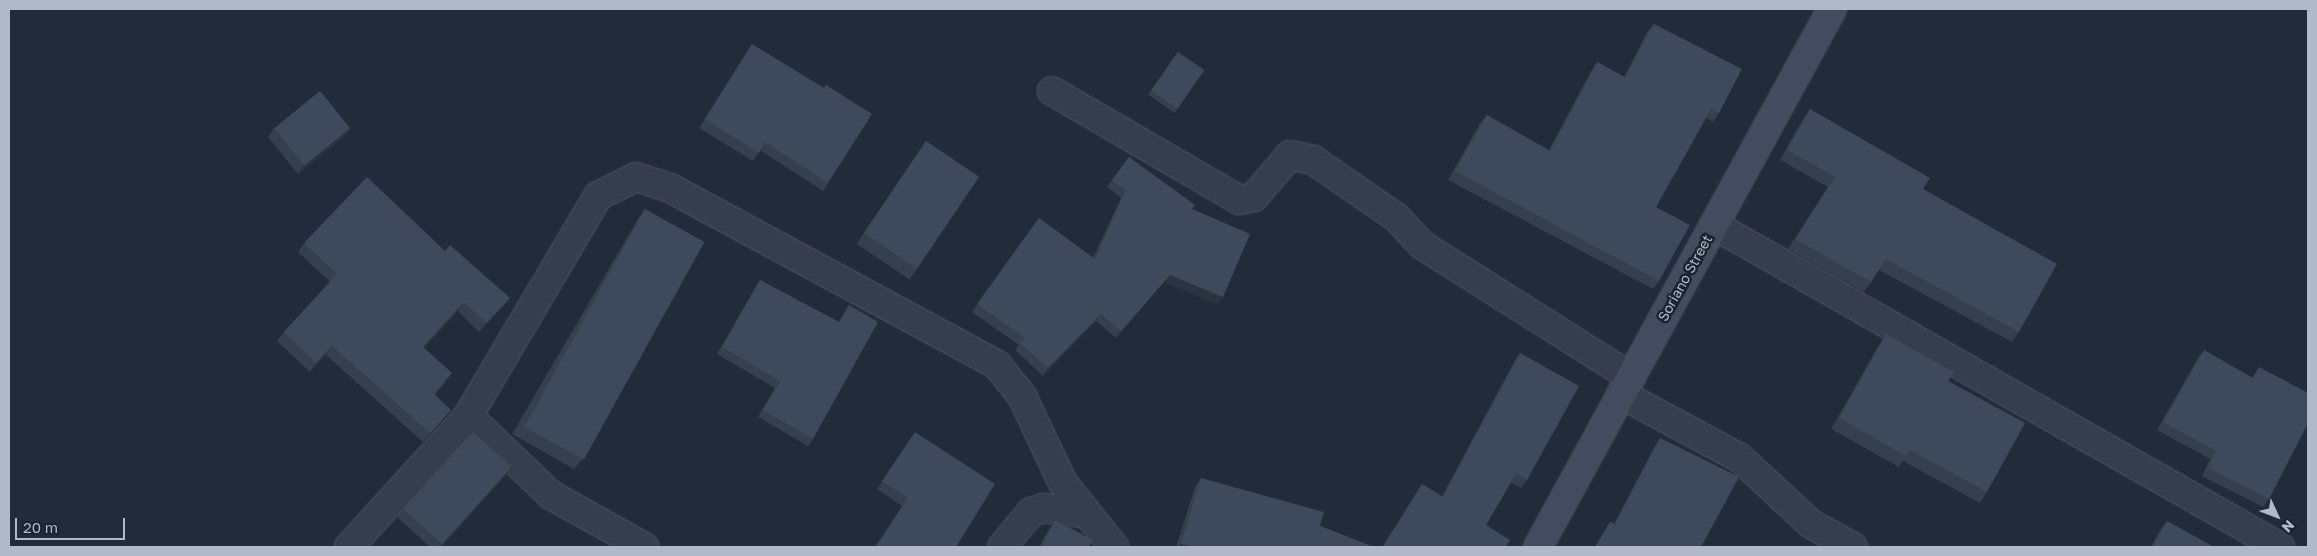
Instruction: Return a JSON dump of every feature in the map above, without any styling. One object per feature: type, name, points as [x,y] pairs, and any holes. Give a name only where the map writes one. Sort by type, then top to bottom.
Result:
[{"type":"main road","name":"Soriano Street","points":[[1538,547],[1832,9]]},
{"type":"street","points":[[1052,91],[1239,200],[1254,197],[1290,156],[1313,160],[1390,212],[1422,245],[1626,386],[1740,458],[1811,524],[1853,547]]},
{"type":"street","points":[[349,547],[468,416],[598,196],[624,180],[646,178],[997,365],[1022,396],[1063,483],[1084,513],[1114,547]]},
{"type":"street","points":[[1714,225],[2280,547]]},
{"type":"street","points":[[468,416],[551,495],[644,547]]},
{"type":"street","points":[[1002,547],[1031,512],[1043,508],[1084,513]]},
{"type":"building","points":[[1654,24],[1742,69],[1719,113],[1711,109],[1656,207],[1690,225],[1659,281],[1455,171],[1487,115],[1550,151],[1597,62],[1625,77]]},
{"type":"building","points":[[752,44],[824,88],[826,85],[872,114],[828,183],[765,142],[759,153],[705,119]]},
{"type":"building","points":[[1178,52],[1204,70],[1177,109],[1151,91]]},
{"type":"building","points":[[320,91],[350,128],[304,165],[274,128]]},
{"type":"building","points":[[1810,109],[1930,178],[1923,189],[2057,264],[2019,332],[1886,259],[1871,282],[1795,239],[1835,177],[1787,150]]},
{"type":"building","points":[[926,141],[979,177],[917,269],[864,233]]},
{"type":"building","points":[[1129,157],[1195,205],[1192,209],[1250,234],[1223,297],[1170,275],[1121,331],[1101,314],[1048,368],[1020,343],[1025,338],[977,304],[1039,218],[1095,259],[1126,190],[1112,180]]},
{"type":"building","points":[[367,177],[445,251],[450,245],[510,298],[486,323],[464,302],[423,347],[452,373],[434,394],[451,410],[430,433],[332,346],[316,363],[284,332],[337,274],[304,243]]},
{"type":"building","points":[[645,209],[704,242],[584,460],[524,427]]},
{"type":"building","points":[[760,280],[839,322],[849,305],[878,322],[813,439],[763,410],[780,381],[722,347]]},
{"type":"building","points":[[1886,334],[1954,372],[1948,381],[2025,423],[1987,492],[1910,450],[1906,456],[1839,418]]},
{"type":"building","points":[[2204,350],[2253,378],[2259,367],[2308,393],[2308,423],[2269,499],[2208,468],[2216,451],[2163,422]]},
{"type":"building","points":[[1520,353],[1579,386],[1527,480],[1516,473],[1486,525],[1510,540],[1506,547],[1383,547],[1422,484],[1443,497]]},
{"type":"building","points":[[473,432],[512,467],[442,544],[403,509]]},
{"type":"building","points":[[915,432],[995,484],[956,547],[876,547],[908,498],[882,481]]},
{"type":"building","points":[[1660,438],[1739,477],[1701,547],[1595,547],[1610,522],[1615,524]]},
{"type":"building","points":[[1201,478],[1324,512],[1320,526],[1374,547],[1192,547],[1181,544]]},
{"type":"building","points":[[1055,520],[1093,540],[1089,547],[1041,547]]},
{"type":"building","points":[[2167,521],[2214,547],[2152,547]]}]
